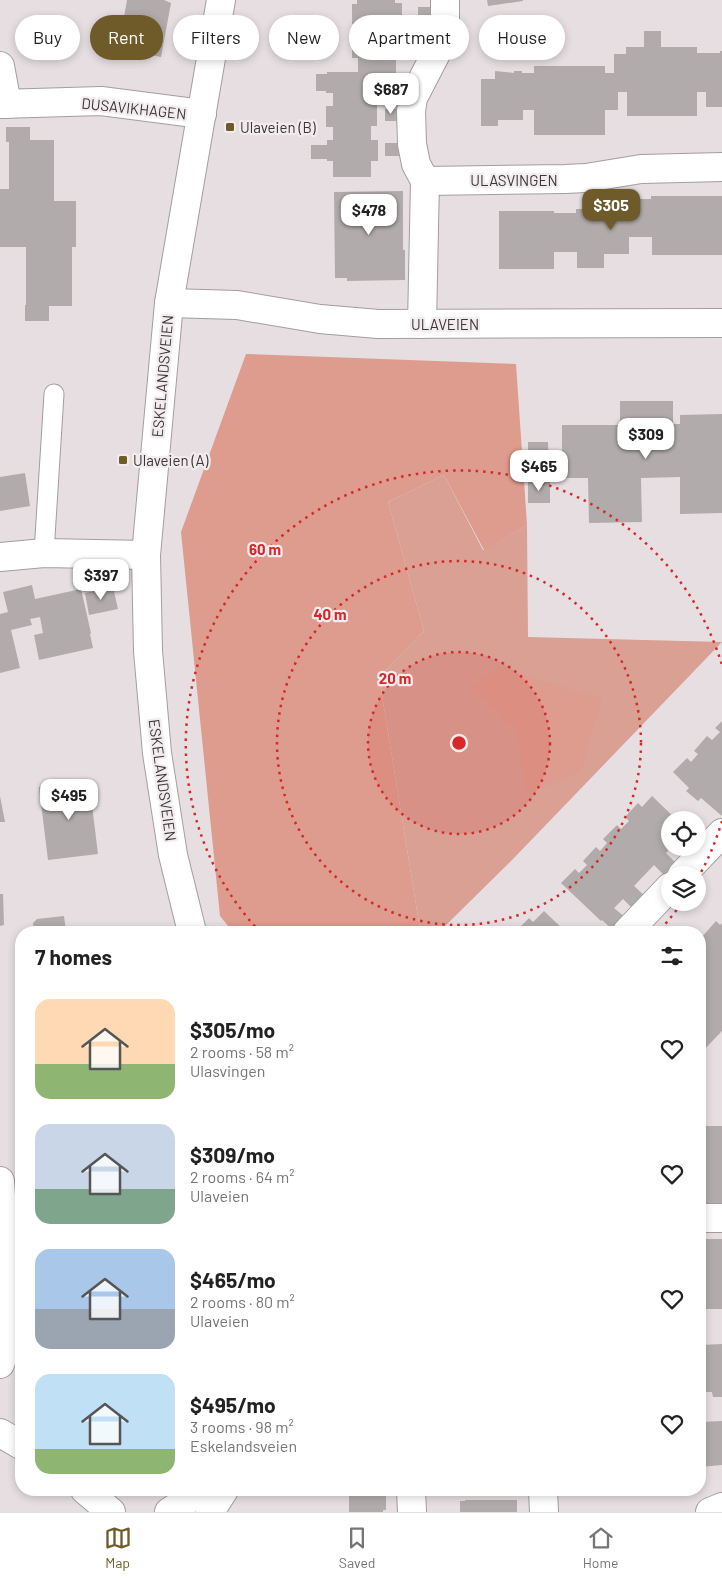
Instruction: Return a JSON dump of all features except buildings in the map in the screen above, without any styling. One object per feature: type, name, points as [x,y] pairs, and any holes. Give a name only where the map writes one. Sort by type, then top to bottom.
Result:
[{"type":"street","name":"ESKELANDSVEIEN","points":[[191,926],[173,855],[157,753],[148,651],[146,555],[168,303],[221,0]]},
{"type":"street","points":[[422,324],[424,181],[416,164],[412,144],[411,111],[413,98],[446,36],[445,0]]},
{"type":"street","name":"DUSAVIKHAGEN","points":[[0,66],[3,104],[101,101],[202,114]]},
{"type":"street","name":"ULASVINGEN","points":[[424,181],[579,179],[641,169],[722,167]]},
{"type":"street","name":"ULAVEIEN","points":[[168,303],[237,305],[320,319],[378,324],[722,323]]},
{"type":"street","points":[[0,558],[44,553],[146,555]]},
{"type":"street","points":[[691,866],[722,833]]},
{"type":"street","points":[[633,926],[661,896]]},
{"type":"street","points":[[0,1364],[5,1350],[9,1319],[8,1192]]},
{"type":"street","points":[[706,1218],[722,1218]]},
{"type":"street","points":[[0,1434],[15,1442]]},
{"type":"street","points":[[92,1496],[111,1512]]},
{"type":"street","points":[[169,1512],[194,1496]]},
{"type":"street","points":[[210,1512],[220,1496]]},
{"type":"street","points":[[411,1496],[412,1512]]},
{"type":"street","points":[[543,1496],[544,1512]]},
{"type":"street","points":[[710,1512],[722,1507]]},
{"type":"lane","points":[[44,553],[54,394]]},
{"type":"shaded area","points":[[246,354],[516,364],[527,525],[484,550],[444,475],[388,502],[424,631],[379,677],[420,926],[228,926],[220,916],[181,532]]},
{"type":"shaded area","points":[[444,475],[483,550],[527,525],[528,637],[722,642],[513,859],[445,926],[420,926],[379,677],[424,631],[388,502]]},
{"type":"shaded area","points":[[499,667],[602,699],[581,771],[527,793],[517,731],[472,687]]},
{"type":"place","name":"Ulaveien (B)","points":[[230,127]]},
{"type":"place","name":"Ulaveien (A)","points":[[123,460]]}]
